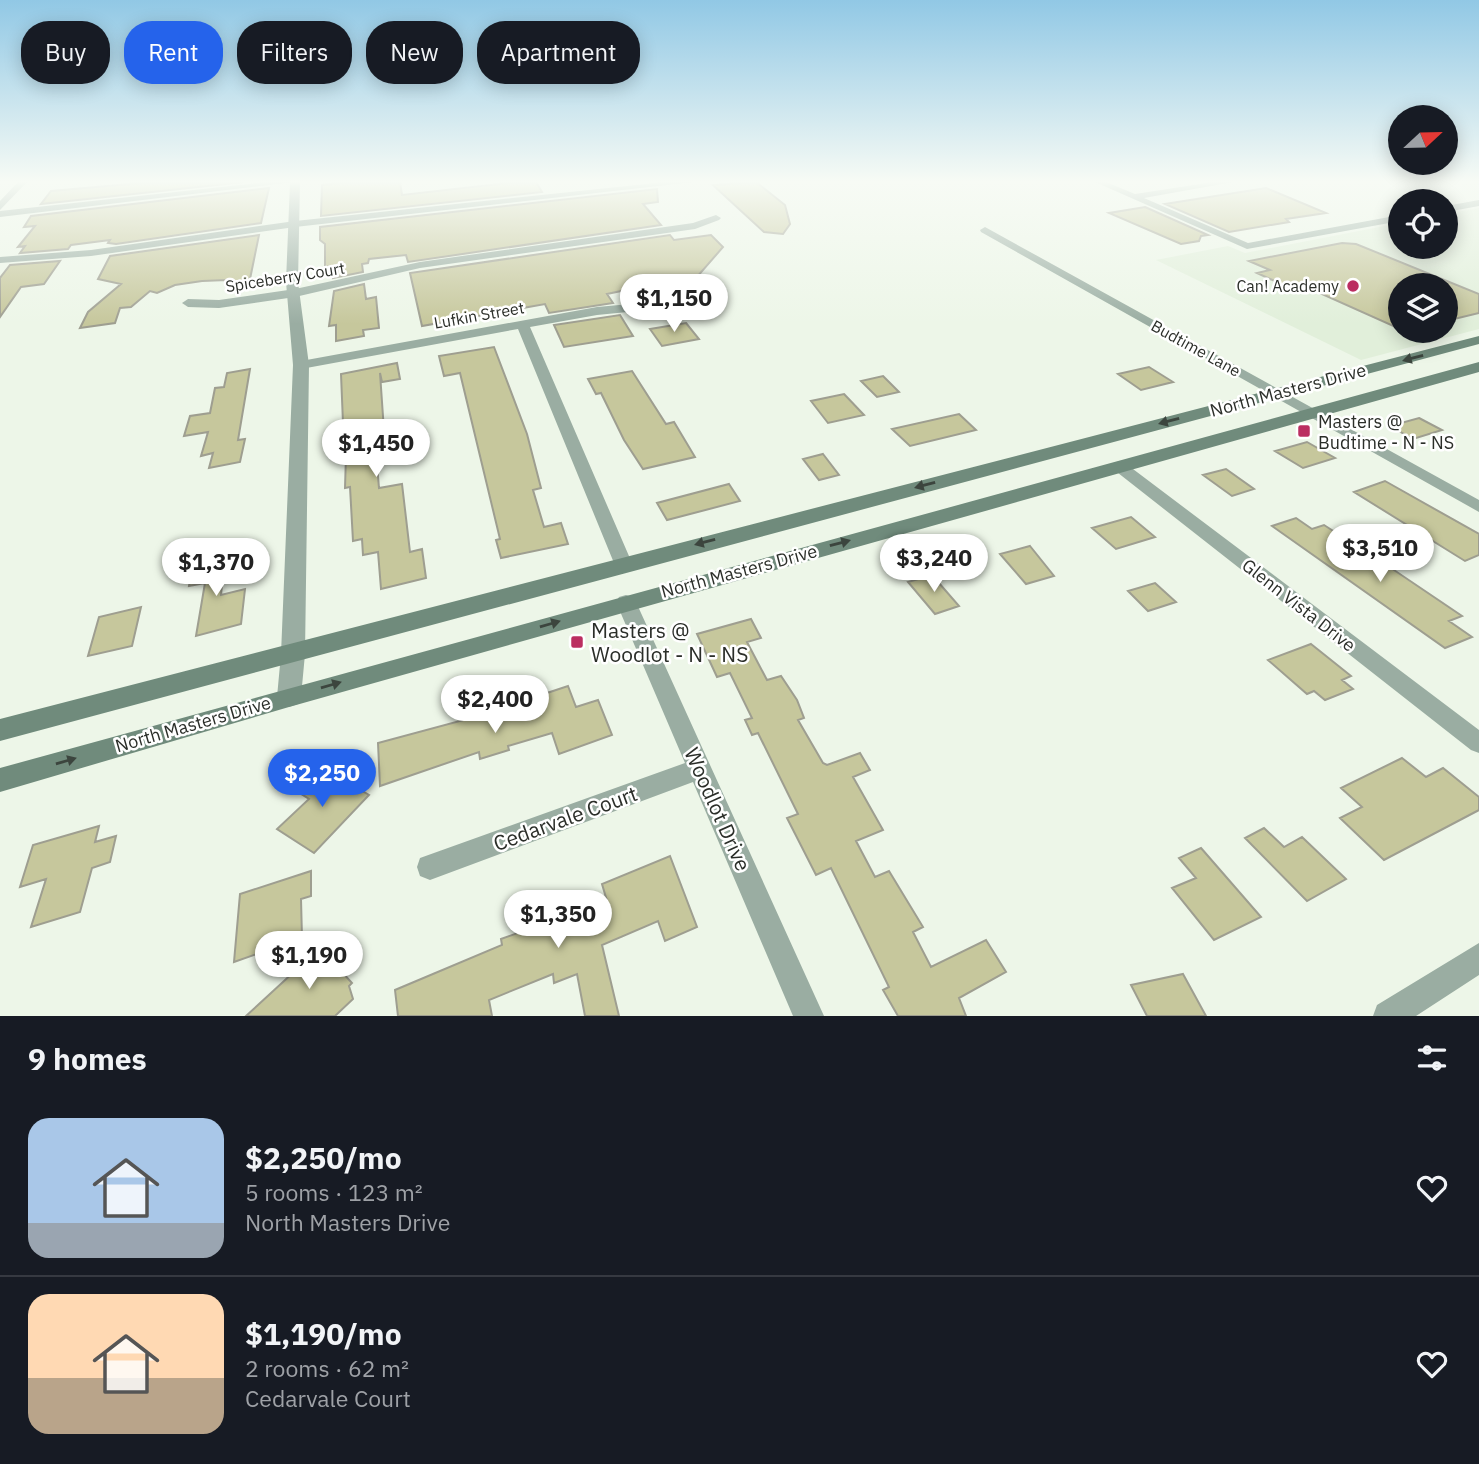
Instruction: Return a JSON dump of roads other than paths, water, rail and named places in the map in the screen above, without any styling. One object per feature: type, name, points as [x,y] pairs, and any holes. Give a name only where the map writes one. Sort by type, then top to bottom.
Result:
[{"type":"main road","name":"North Masters Drive","points":[[0,730],[293,654],[623,563],[1479,340]]},
{"type":"main road","name":"North Masters Drive","points":[[0,780],[289,696],[1479,367]]},
{"type":"main road","points":[[960,476],[989,502]]},
{"type":"street","points":[[0,260],[141,248],[265,229]]},
{"type":"street","points":[[289,696],[293,654],[300,365],[292,282],[295,229]]},
{"type":"street","name":"Spiceberry Court","points":[[188,303],[219,304],[295,293],[420,265],[671,229]]},
{"type":"street","points":[[1209,229],[1247,246],[1338,229]]},
{"type":"street","name":"Budtime Lane","points":[[985,230],[1479,507]]},
{"type":"street","name":"Lufkin Street","points":[[300,365],[632,306],[664,305]]},
{"type":"street","points":[[523,325],[623,563]]},
{"type":"street","name":"Glenn Vista Drive","points":[[1119,466],[1479,743]]},
{"type":"street","name":"Woodlot Drive","points":[[626,602],[809,1016]]},
{"type":"street","name":"Cedarvale Court","points":[[430,867],[701,768]]},
{"type":"street","points":[[1388,1016],[1479,958]]},
{"type":"place","name":"Can! Academy","points":[[1353,286]]},
{"type":"place","name":"Masters @ Budtime - N - NS","points":[[1304,431]]},
{"type":"place","name":"Masters @ Woodlot - N - NS","points":[[577,642]]}]
